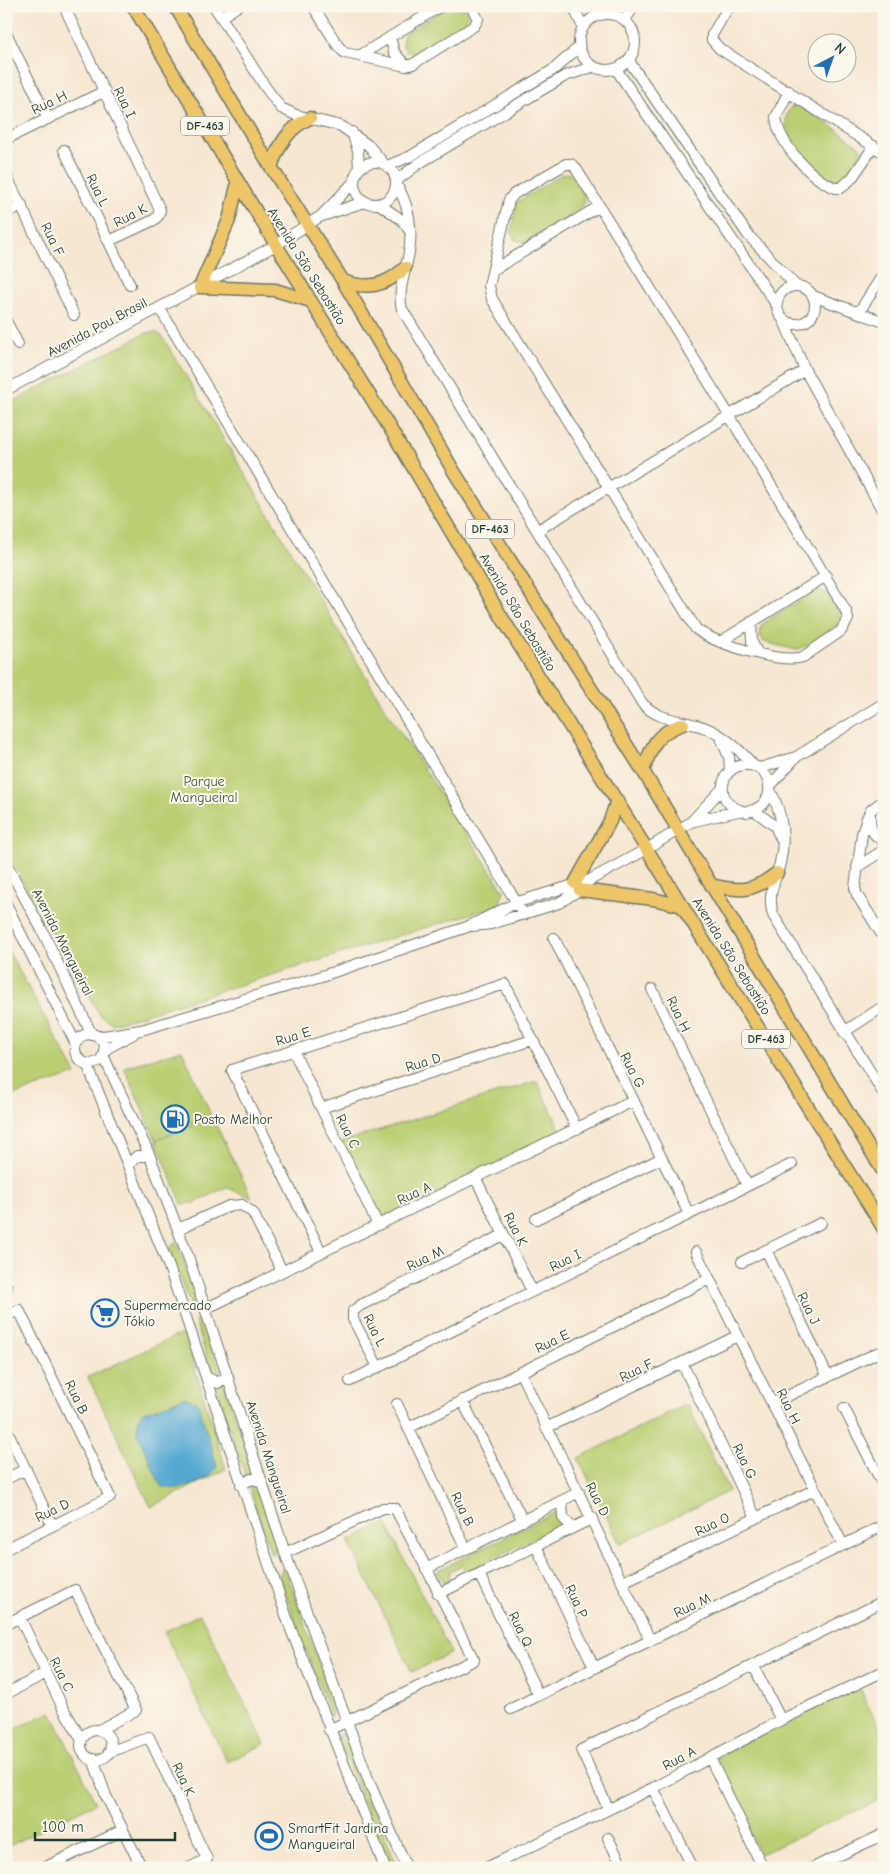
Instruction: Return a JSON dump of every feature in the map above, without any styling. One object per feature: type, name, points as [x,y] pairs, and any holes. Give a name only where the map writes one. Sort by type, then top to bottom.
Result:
[{"type":"main road","name":"Avenida São Sebastião","points":[[133,6],[276,245],[393,434],[501,616],[884,1229]]},
{"type":"main road","name":"Avenida São Sebastião","points":[[175,6],[270,167],[343,280],[453,470],[643,771],[677,831],[884,1173]]},
{"type":"main road","points":[[270,167],[283,140],[299,124],[310,118]]},
{"type":"main road","points":[[238,182],[229,220],[200,287],[275,290],[311,301]]},
{"type":"main road","points":[[343,280],[362,286],[376,286],[390,280],[405,268]]},
{"type":"main road","points":[[643,771],[655,741],[670,728],[683,724]]},
{"type":"main road","points":[[617,800],[610,821],[577,887],[653,899],[683,906]]},
{"type":"main road","points":[[711,885],[745,890],[764,883],[777,872]]},
{"type":"street","name":"Rua I","points":[[64,6],[160,210]]},
{"type":"street","points":[[214,6],[274,102],[288,112],[334,123],[352,132],[377,152],[386,165],[408,212],[410,250],[400,300],[406,318],[538,530],[642,703],[651,712],[683,724],[704,727],[720,735],[767,776],[781,823],[783,845],[770,895],[773,915],[884,1094]]},
{"type":"street","points":[[221,17],[238,6]]},
{"type":"street","points":[[313,6],[340,49],[359,56],[406,66],[413,64],[474,26],[478,19],[471,6]]},
{"type":"street","points":[[359,56],[441,6]]},
{"type":"street","points":[[573,6],[583,27]]},
{"type":"street","points":[[596,6],[605,14]]},
{"type":"street","points":[[625,20],[634,6]]},
{"type":"street","points":[[729,6],[713,30],[712,40],[720,49],[884,153]]},
{"type":"street","points":[[605,14],[619,16],[625,20],[635,35],[636,44],[629,61],[616,69],[600,70],[586,62],[579,48],[579,37],[583,27],[596,16],[605,14]]},
{"type":"street","points":[[6,33],[48,118]]},
{"type":"street","points":[[390,37],[394,52],[406,66]]},
{"type":"street","points":[[359,169],[369,163],[386,165],[411,156],[544,75],[579,48]]},
{"type":"street","points":[[629,61],[748,235],[796,286],[809,290],[813,296],[816,303],[812,318],[799,325],[784,321]]},
{"type":"street","points":[[379,204],[391,197],[396,183],[418,164],[565,76],[592,66]]},
{"type":"street","points":[[616,69],[776,304],[805,370],[883,511]]},
{"type":"street","name":"Rua H","points":[[6,139],[105,90]]},
{"type":"street","points":[[789,91],[776,117],[780,132],[794,154],[810,173],[830,186],[836,188],[846,184],[874,146]]},
{"type":"street","points":[[308,225],[321,216],[353,182],[359,169],[358,151],[352,132]]},
{"type":"street","name":"Rua L","points":[[64,150],[130,285]]},
{"type":"street","points":[[568,163],[575,168],[598,207],[729,415],[826,576],[848,619],[841,631],[811,652],[796,659],[757,652],[720,642],[702,634],[692,624],[492,299],[489,291],[492,270],[508,202],[514,194],[568,163]]},
{"type":"street","name":"Rua F","points":[[6,174],[74,315]]},
{"type":"street","points":[[353,182],[356,193],[364,202]]},
{"type":"street","points":[[321,216],[364,202],[379,204],[402,220],[409,230]]},
{"type":"street","points":[[6,213],[22,205]]},
{"type":"street","points":[[492,270],[598,207]]},
{"type":"street","name":"Rua K","points":[[109,241],[154,220],[160,210]]},
{"type":"street","name":"Avenida Pau Brasil","points":[[6,390],[160,309],[276,245],[308,225]]},
{"type":"street","points":[[859,312],[884,273]]},
{"type":"street","points":[[776,304],[783,291],[796,286]]},
{"type":"street","points":[[813,296],[884,322]]},
{"type":"street","points":[[160,309],[524,914]]},
{"type":"street","points":[[6,321],[18,344]]},
{"type":"street","points":[[538,530],[805,370]]},
{"type":"street","points":[[720,642],[826,576]]},
{"type":"street","points":[[751,622],[752,642],[757,652]]},
{"type":"street","points":[[693,821],[738,811],[755,810],[768,799],[770,788],[796,757],[884,703]]},
{"type":"street","points":[[720,735],[729,756],[730,770]]},
{"type":"street","points":[[738,811],[730,806],[724,798],[722,789],[724,778],[730,770],[741,764],[756,766],[796,757]]},
{"type":"street","points":[[467,926],[490,924],[559,903],[577,887],[648,849],[693,821],[722,789]]},
{"type":"street","points":[[884,800],[871,810],[862,834],[855,878],[857,895],[884,938]]},
{"type":"street","points":[[755,810],[775,826],[783,845]]},
{"type":"street","points":[[871,810],[870,829],[874,835],[884,840]]},
{"type":"street","points":[[857,867],[884,850]]},
{"type":"street","name":"Avenida Mangueiral","points":[[6,863],[95,1036]]},
{"type":"street","points":[[76,1044],[82,1036],[141,1030],[319,977],[467,926],[518,902],[577,887]]},
{"type":"street","points":[[6,904],[42,971],[76,1044],[78,1059],[87,1064],[129,1164],[169,1267],[208,1378],[290,1626],[384,1868]]},
{"type":"street","name":"Rua G","points":[[554,938],[689,1214]]},
{"type":"street","name":"Rua E","points":[[321,1252],[232,1070],[505,984],[532,1040]]},
{"type":"street","name":"Rua H","points":[[652,989],[747,1185]]},
{"type":"street","points":[[844,1032],[884,1006]]},
{"type":"street","points":[[87,1064],[97,1062],[104,1052],[141,1030]]},
{"type":"street","points":[[95,1036],[104,1044],[104,1052]]},
{"type":"street","points":[[532,1040],[577,1129]]},
{"type":"street","name":"Rua D","points":[[321,1108],[532,1040]]},
{"type":"street","name":"Rua C","points":[[293,1050],[378,1225]]},
{"type":"street","name":"Avenida Mangueiral","points":[[104,1052],[150,1156],[178,1229],[207,1308],[286,1553],[370,1784],[407,1868]]},
{"type":"street","name":"Rua A","points":[[207,1308],[476,1179],[633,1101]]},
{"type":"street","points":[[129,1164],[137,1156],[150,1156]]},
{"type":"street","points":[[536,1219],[662,1158]]},
{"type":"street","name":"Rua I","points":[[350,1381],[792,1164]]},
{"type":"street","name":"Rua K","points":[[476,1179],[532,1291]]},
{"type":"street","points":[[178,1229],[230,1206],[242,1205],[253,1213],[282,1271]]},
{"type":"street","points":[[742,1262],[821,1223]]},
{"type":"street","name":"Rua M","points":[[359,1306],[504,1235]]},
{"type":"street","name":"Rua J","points":[[766,1250],[828,1377]]},
{"type":"street","name":"Rua H","points":[[696,1252],[843,1545]]},
{"type":"street","name":"Rua E","points":[[408,1428],[709,1280]]},
{"type":"street","name":"Rua L","points":[[359,1306],[353,1311],[353,1319],[378,1367]]},
{"type":"street","name":"Rua B","points":[[6,1316],[19,1310],[110,1497]]},
{"type":"street","name":"Rua F","points":[[546,1428],[737,1336]]},
{"type":"street","points":[[773,1403],[882,1352]]},
{"type":"street","name":"Rua G","points":[[682,1363],[756,1518]]},
{"type":"street","name":"Rua D","points":[[520,1372],[650,1640]]},
{"type":"street","points":[[208,1378],[218,1383],[228,1376]]},
{"type":"street","points":[[462,1400],[523,1521]]},
{"type":"street","name":"Rua B","points":[[397,1404],[466,1549]]},
{"type":"street","points":[[844,1408],[884,1487]]},
{"type":"street","points":[[6,1428],[52,1525]]},
{"type":"street","points":[[6,1479],[26,1469]]},
{"type":"street","points":[[242,1485],[251,1479],[262,1481]]},
{"type":"street","name":"Rua O","points":[[623,1582],[814,1490]]},
{"type":"street","points":[[426,1569],[579,1492]]},
{"type":"street","name":"Rua D","points":[[6,1549],[110,1497]]},
{"type":"street","points":[[562,1502],[563,1518],[572,1527]]},
{"type":"street","points":[[286,1553],[383,1508],[395,1508],[438,1594],[474,1660],[330,1730]]},
{"type":"street","points":[[438,1594],[592,1518]]},
{"type":"street","name":"Rua M","points":[[511,1708],[884,1525]]},
{"type":"street","name":"Rua P","points":[[536,1546],[594,1667]]},
{"type":"street","name":"Rua Q","points":[[479,1574],[538,1694]]},
{"type":"street","points":[[6,1624],[75,1590],[136,1710],[99,1730],[86,1734],[82,1740],[82,1750],[86,1756],[93,1760],[123,1830],[142,1868]]},
{"type":"street","points":[[608,1808],[581,1750],[884,1601]]},
{"type":"street","name":"Rua C","points":[[20,1618],[46,1673],[82,1740]]},
{"type":"street","points":[[753,1665],[781,1720]]},
{"type":"street","name":"Rua A","points":[[486,1868],[653,1788],[781,1720],[884,1671]]},
{"type":"street","points":[[6,1694],[46,1673]]},
{"type":"street","points":[[93,1760],[99,1759],[109,1752],[109,1739],[99,1730]]},
{"type":"street","name":"Rua K","points":[[109,1752],[149,1737],[207,1859],[188,1868]]},
{"type":"street","points":[[710,1758],[763,1868]]},
{"type":"street","points":[[351,1787],[360,1791],[365,1790],[370,1784]]},
{"type":"street","points":[[653,1788],[693,1868]]},
{"type":"street","points":[[44,1868],[123,1830]]},
{"type":"street","points":[[813,1868],[831,1864],[884,1834]]},
{"type":"street","points":[[608,1838],[623,1868]]},
{"type":"green space","points":[[449,6],[465,8],[468,15],[465,23],[415,54],[407,52],[402,44],[404,34]]},
{"type":"green space","points":[[799,105],[828,123],[860,147],[861,153],[841,180],[826,175],[817,168],[793,141],[786,125],[786,117],[791,107]]},
{"type":"green space","points":[[568,173],[580,186],[585,203],[567,218],[524,242],[515,240],[511,233],[517,202],[562,174]]},
{"type":"green space","name":"Parque Mangueiral","points":[[156,332],[162,336],[389,715],[504,891],[499,905],[113,1024],[100,1015],[6,851],[6,405],[146,333]]},
{"type":"green space","points":[[817,590],[829,594],[836,601],[840,622],[814,642],[796,650],[764,642],[760,635],[762,624]]},
{"type":"green space","points":[[6,947],[76,1074],[6,1098]]},
{"type":"green space","points":[[182,1050],[211,1115],[156,1140],[124,1067]]},
{"type":"green space","points":[[537,1081],[562,1133],[385,1219],[378,1217],[341,1142]]},
{"type":"green space","points":[[212,1117],[252,1198],[226,1187],[195,1203],[182,1204],[156,1141]]},
{"type":"green space","points":[[176,1241],[195,1294],[191,1307],[169,1249]]},
{"type":"green space","points":[[202,1317],[279,1551],[271,1554],[195,1321]]},
{"type":"green space","points":[[184,1334],[226,1469],[151,1507],[88,1377]]},
{"type":"green space","points":[[687,1404],[729,1491],[620,1544],[578,1458]]},
{"type":"green space","points":[[555,1512],[561,1525],[466,1572],[462,1565],[450,1571],[449,1581],[443,1582],[437,1571]]},
{"type":"green space","points":[[386,1523],[451,1653],[412,1672],[348,1541]]},
{"type":"green space","points":[[284,1566],[334,1705],[331,1717],[279,1576]]},
{"type":"green space","points":[[200,1614],[265,1744],[227,1762],[164,1632]]},
{"type":"green space","points":[[859,1687],[884,1738],[884,1798],[760,1854],[717,1765],[720,1754]]},
{"type":"green space","points":[[51,1712],[96,1803],[6,1847],[6,1733]]},
{"type":"green space","points":[[344,1733],[398,1868],[390,1868],[337,1736]]},
{"type":"water","points":[[185,1397],[198,1403],[217,1466],[208,1477],[192,1485],[168,1488],[161,1486],[137,1433],[138,1419],[142,1413]]},
{"type":"place","name":"Posto Melhor","points":[[175,1119]]},
{"type":"place","name":"Supermercado Tókio","points":[[105,1313]]},
{"type":"place","name":"SmartFit Jardina Mangueiral","points":[[269,1836]]}]
